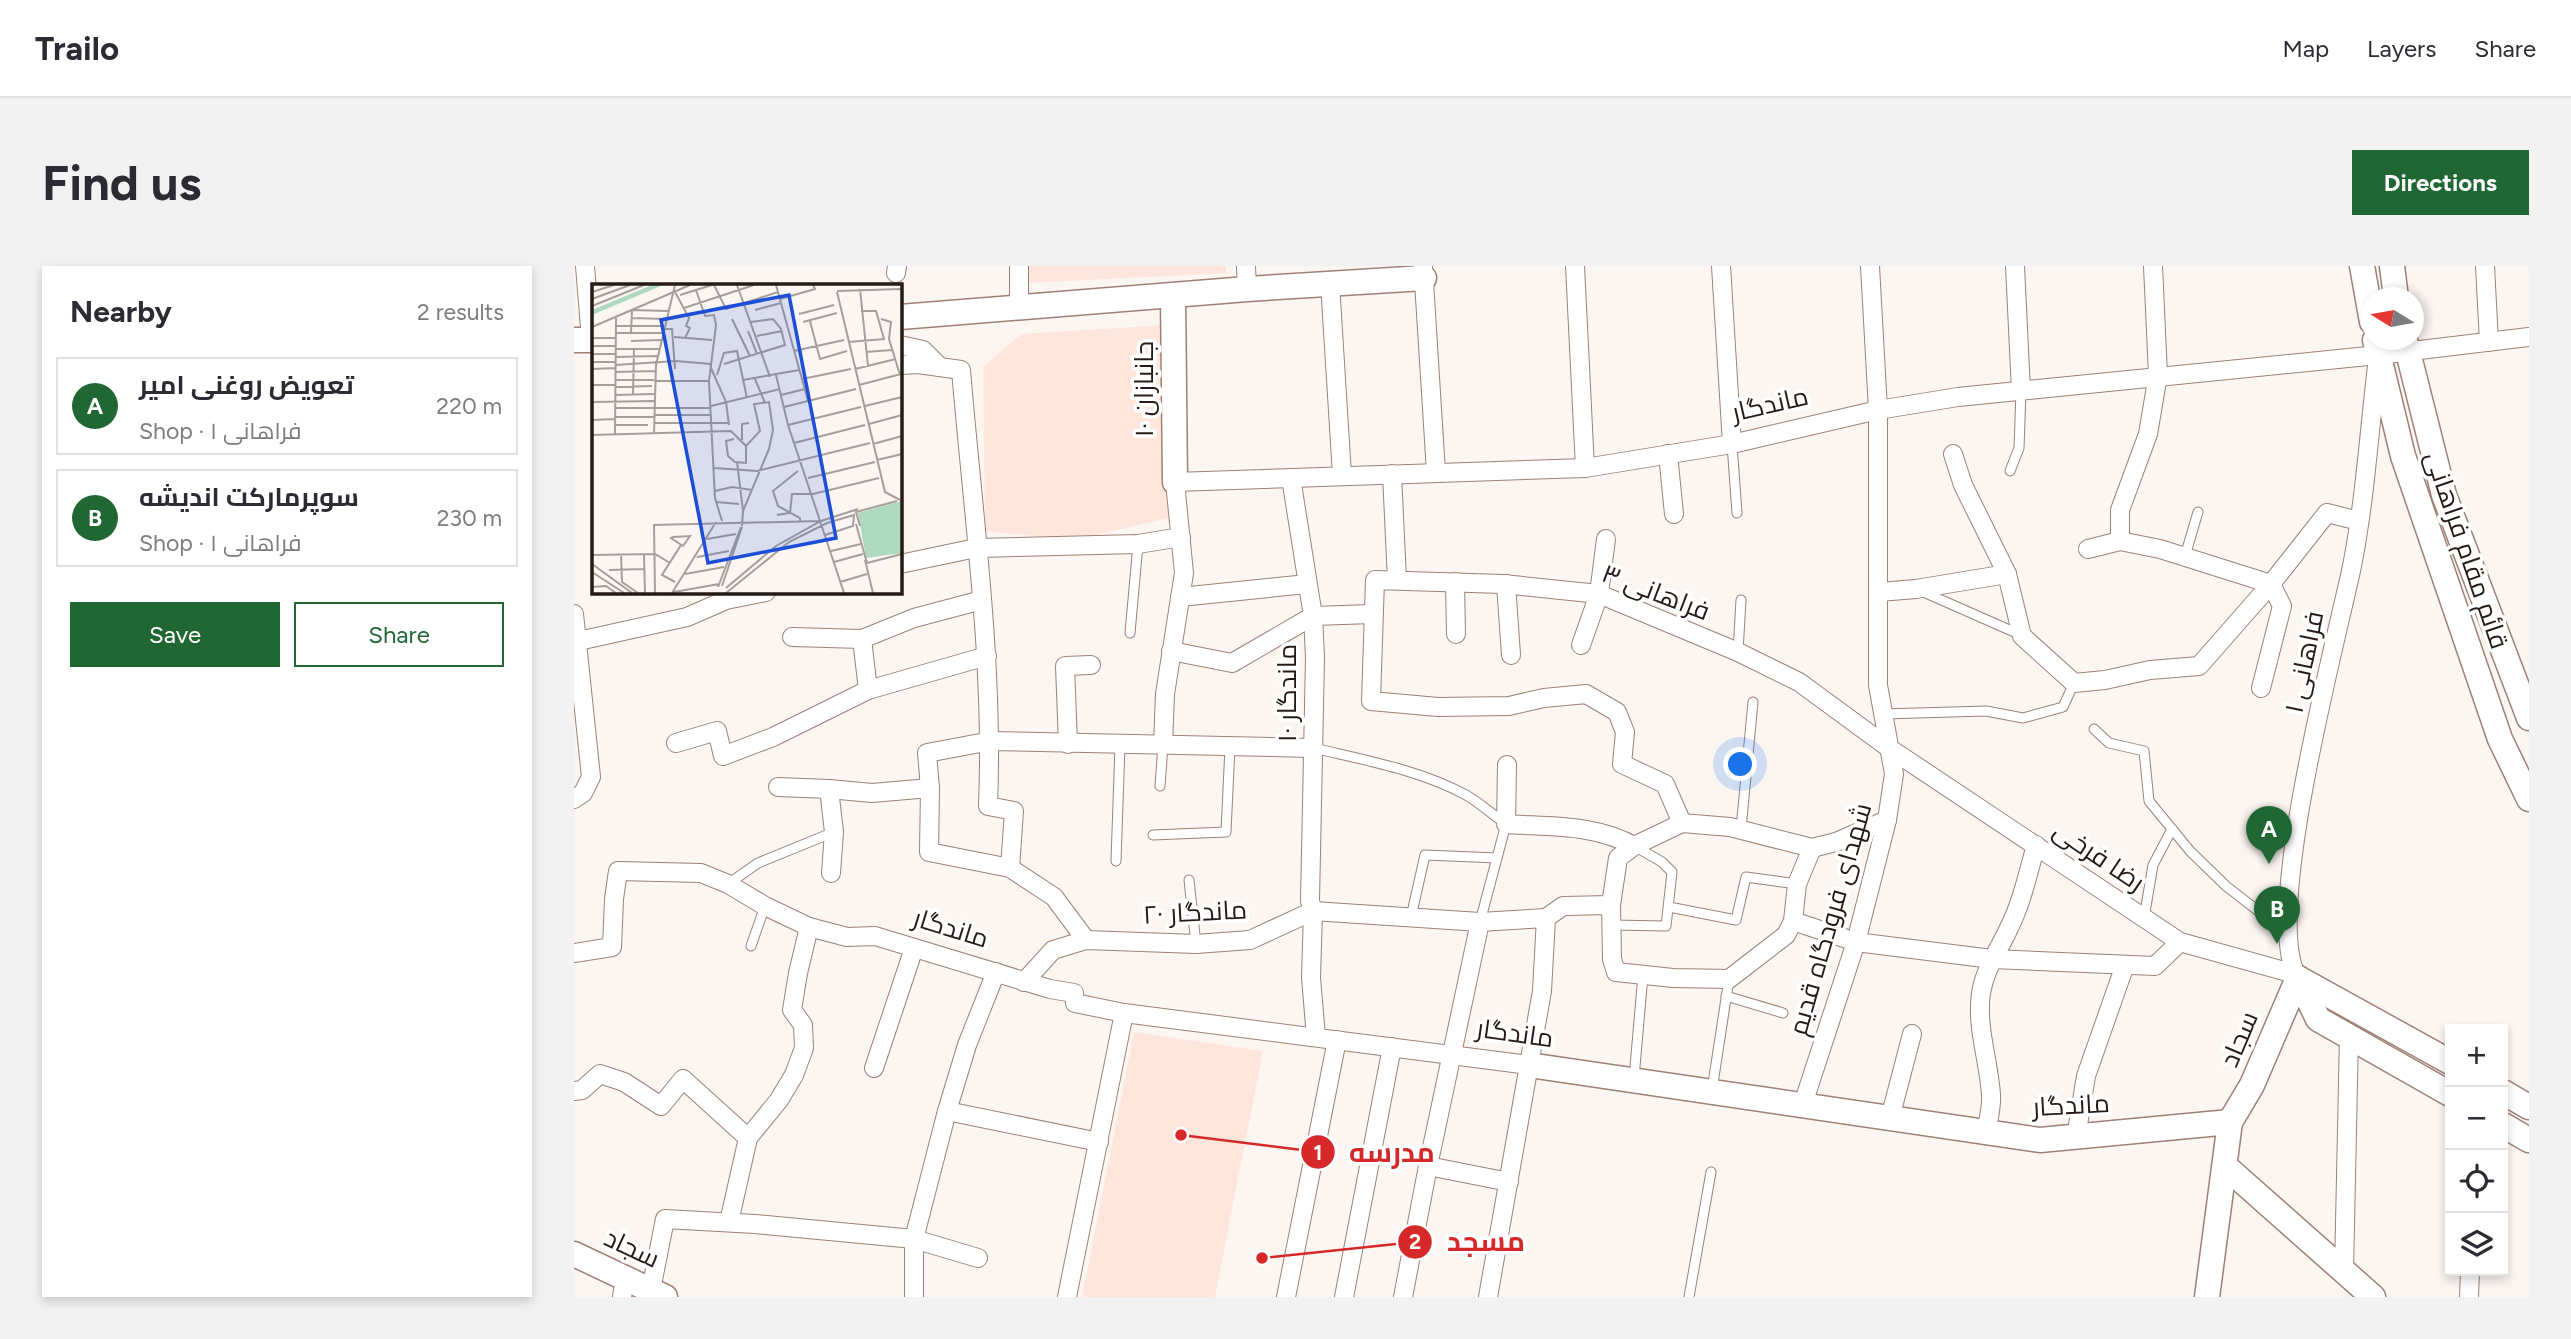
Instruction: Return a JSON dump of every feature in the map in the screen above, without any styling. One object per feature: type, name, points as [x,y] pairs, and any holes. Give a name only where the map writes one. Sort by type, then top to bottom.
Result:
[{"type":"street","points":[[584,266],[586,340]]},
{"type":"street","points":[[1019,266],[1019,308]]},
{"type":"street","points":[[1575,266],[1586,468]]},
{"type":"street","points":[[1721,266],[1732,444]]},
{"type":"street","name":"شهدای فرودگاه قدیم","points":[[1803,1104],[1856,942],[1887,820],[1894,774],[1878,685],[1878,410],[1870,266]]},
{"type":"street","points":[[2015,266],[2021,391]]},
{"type":"street","points":[[2120,541],[2120,510],[2148,433],[2158,376],[2153,266]]},
{"type":"street","points":[[2362,266],[2365,287]]},
{"type":"street","points":[[2392,266],[2395,287]]},
{"type":"street","points":[[2485,266],[2489,342]]},
{"type":"street","points":[[901,317],[1173,296],[1246,277],[1330,283],[1423,272],[1436,472]]},
{"type":"street","points":[[1330,283],[1342,475]]},
{"type":"street","name":"جانبازان ۱۰","points":[[1173,296],[1174,482]]},
{"type":"street","name":"ماندگار","points":[[2424,344],[2489,342],[2529,337]]},
{"type":"street","points":[[901,345],[923,350],[940,367]]},
{"type":"street","name":"ماندگار","points":[[1174,482],[1586,468],[1732,444],[1878,410],[1958,397],[2158,376],[2361,349]]},
{"type":"street","name":"فراهانی ۱","points":[[2296,976],[2288,954],[2288,889],[2304,791],[2359,521],[2376,350]]},
{"type":"street","name":"قائم مقام فراهانی","points":[[2377,350],[2403,456],[2500,739],[2529,799]]},
{"type":"street","name":"قائم مقام فراهانی","points":[[2407,350],[2444,495],[2529,718]]},
{"type":"street","points":[[901,365],[961,370],[987,656],[990,741],[988,806],[1014,811],[1010,868]]},
{"type":"street","points":[[1668,454],[1674,514]]},
{"type":"street","points":[[1953,454],[1963,485],[2007,574],[2022,636],[2074,683],[2105,680],[2150,670],[2199,666],[2271,584],[2326,513],[2359,521]]},
{"type":"street","points":[[1392,474],[1397,580]]},
{"type":"street","name":"ماندگار ۱۰","points":[[1291,478],[1313,616],[1314,748],[1310,901],[1313,911],[1311,978],[1316,1037]]},
{"type":"street","points":[[1163,745],[1164,694],[1184,573],[1174,482]]},
{"type":"street","points":[[901,564],[976,548],[1138,544],[1181,537]]},
{"type":"street","points":[[1581,645],[1599,594],[1606,539]]},
{"type":"street","points":[[2088,549],[2120,541],[2185,556],[2271,584],[2282,606],[2261,688]]},
{"type":"street","points":[[1879,592],[1916,589],[2007,574]]},
{"type":"street","name":"فراهانی ۳","points":[[1373,614],[1375,580],[1506,584],[1599,594],[1738,652],[1798,682],[1889,748]]},
{"type":"street","points":[[1455,582],[1456,634]]},
{"type":"street","points":[[1180,597],[1307,583]]},
{"type":"street","points":[[1506,584],[1511,655]]},
{"type":"street","points":[[576,642],[687,617],[725,596],[756,593]]},
{"type":"street","points":[[792,637],[862,639],[914,618],[982,600]]},
{"type":"street","points":[[574,614],[590,776],[583,793],[574,799]]},
{"type":"street","points":[[1171,651],[1232,663],[1313,616],[1373,614],[1371,701],[1450,707],[1509,706],[1544,698],[1586,694],[1617,712],[1625,732],[1622,764],[1665,784],[1682,823]]},
{"type":"street","points":[[862,639],[868,690]]},
{"type":"street","points":[[676,743],[717,731],[723,756],[773,737],[868,690],[987,656]]},
{"type":"street","points":[[1068,744],[1065,666],[1091,665]]},
{"type":"street","points":[[1086,940],[1054,898],[1010,868],[929,852],[930,788],[927,753],[990,741],[1314,748]]},
{"type":"street","name":"رضا فرخی","points":[[1889,748],[2180,942],[2296,976]]},
{"type":"street","points":[[1507,765],[1506,824],[1578,827],[1619,838],[1634,846]]},
{"type":"street","points":[[778,787],[872,793],[930,788]]},
{"type":"street","points":[[829,789],[834,832],[831,873]]},
{"type":"street","points":[[1812,848],[1797,884],[1793,921],[1786,935],[1728,988],[1616,972],[1612,959],[1611,905],[1618,858],[1634,846],[1682,823],[1741,829],[1812,848],[1836,842],[1887,820]]},
{"type":"street","points":[[1986,1133],[1992,1099],[1988,1063],[1980,1031],[1981,993],[1992,959],[2009,929],[2021,899],[2035,845]]},
{"type":"street","name":"ماندگار","points":[[574,953],[612,947],[618,871],[701,873],[728,884],[809,927],[847,937],[875,936],[1024,982],[1074,993],[1074,1003],[1124,1013],[1451,1054],[2040,1140],[2230,1122]]},
{"type":"street","name":"ماندگار ۲۰","points":[[1024,982],[1053,950],[1086,940],[1196,944],[1250,940],[1313,911],[1479,922],[1546,918],[1563,906],[1611,905]]},
{"type":"street","points":[[1488,1297],[1542,991],[1546,918]]},
{"type":"street","points":[[1793,921],[1856,942],[1992,959],[2155,966],[2180,942]]},
{"type":"street","points":[[1403,1297],[1479,922]]},
{"type":"street","points":[[729,1222],[748,1138],[779,1100],[794,1075],[804,1048],[803,1025],[792,1010],[809,927]]},
{"type":"street","points":[[874,1068],[914,948]]},
{"type":"street","points":[[2076,1137],[2086,1076],[2125,965]]},
{"type":"street","points":[[914,1297],[914,1239],[947,1111],[968,1045],[996,972]]},
{"type":"street","points":[[2296,976],[2318,1019],[2445,1091]]},
{"type":"street","points":[[2296,976],[2445,1059]]},
{"type":"street","name":"سجاد","points":[[2230,1122],[2252,1085],[2296,976]]},
{"type":"street","points":[[1067,1297],[1124,1013]]},
{"type":"street","points":[[1890,1118],[1912,1034]]},
{"type":"street","points":[[2344,1271],[2348,1035]]},
{"type":"street","points":[[1286,1297],[1337,1040]]},
{"type":"street","points":[[1344,1297],[1392,1047]]},
{"type":"street","points":[[574,1091],[582,1090],[600,1074],[624,1082],[661,1106],[683,1079],[748,1138]]},
{"type":"street","points":[[2508,1095],[2529,1107]]},
{"type":"street","points":[[947,1111],[1099,1142]]},
{"type":"street","points":[[2207,1297],[2230,1122]]},
{"type":"street","points":[[2508,1128],[2529,1140]]},
{"type":"street","points":[[1428,1166],[1509,1182]]},
{"type":"street","points":[[2224,1166],[2373,1297]]},
{"type":"street","points":[[658,1294],[665,1219],[729,1222],[914,1239],[978,1258]]},
{"type":"street","name":"سجاد","points":[[574,1254],[623,1287],[658,1294]]},
{"type":"street","points":[[2469,1297],[2470,1276]]},
{"type":"lane","points":[[2010,471],[2019,448],[2021,391]]},
{"type":"lane","points":[[1732,444],[1737,513]]},
{"type":"lane","points":[[2185,556],[2199,512]]},
{"type":"lane","points":[[1130,633],[1138,544]]},
{"type":"lane","points":[[1916,589],[2022,636]]},
{"type":"lane","points":[[1738,652],[1741,600]]},
{"type":"lane","points":[[1883,714],[1986,711],[2023,718],[2063,708],[2074,683]]},
{"type":"lane","points":[[1741,829],[1753,702]]},
{"type":"lane","points":[[2094,729],[2109,744],[2144,751],[2149,801],[2190,851],[2226,886],[2262,915],[2287,919]]},
{"type":"lane","points":[[1116,861],[1120,745]]},
{"type":"lane","points":[[1160,786],[1163,745]]},
{"type":"lane","points":[[1153,835],[1226,832],[1230,747]]},
{"type":"lane","points":[[1314,748],[1432,780],[1467,796],[1506,824],[1479,922]]},
{"type":"lane","points":[[2144,918],[2152,865],[2172,828]]},
{"type":"lane","points":[[728,884],[758,863],[834,832]]},
{"type":"lane","points":[[1610,925],[1666,926],[1672,872],[1662,862],[1634,846]]},
{"type":"lane","points":[[1411,917],[1425,855],[1497,858]]},
{"type":"lane","points":[[1669,907],[1736,920],[1746,877],[1797,884]]},
{"type":"lane","points":[[1189,880],[1196,944]]},
{"type":"lane","points":[[751,946],[765,906]]},
{"type":"lane","points":[[1634,1080],[1643,975]]},
{"type":"lane","points":[[1711,1092],[1728,988],[1783,1013]]},
{"type":"lane","points":[[1689,1297],[1710,1172]]},
{"type":"shaded area","points":[[1029,266],[1226,266],[1226,273],[1029,283]]},
{"type":"shaded area","points":[[1166,325],[1160,362],[1168,368],[1173,517],[1073,540],[985,531],[983,367],[1021,334]]},
{"type":"shaded area","points":[[1134,1032],[1263,1051],[1215,1297],[1082,1297]]},
{"type":"place","name":"تعویض روغنی امیر","points":[[2269,864]]},
{"type":"place","name":"سوپرمارکت اندیشه","points":[[2277,944]]},
{"type":"place","name":"مدرسه","points":[[1181,1135]]},
{"type":"place","name":"مسجد","points":[[1262,1258]]}]
